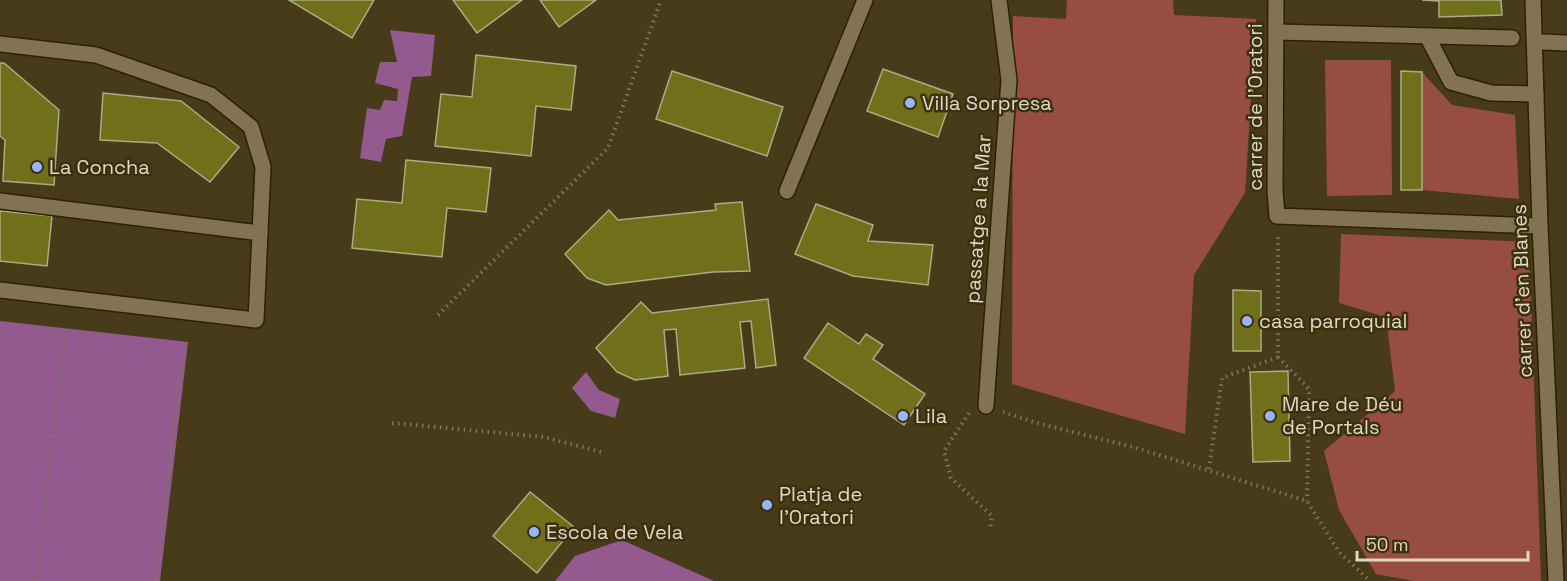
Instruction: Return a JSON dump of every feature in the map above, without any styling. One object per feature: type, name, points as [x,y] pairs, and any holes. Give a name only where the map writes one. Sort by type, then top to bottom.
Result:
[{"type":"street","points":[[787,191],[866,0]]},
{"type":"street","name":"passatge a la Mar","points":[[986,406],[1009,80],[999,0]]},
{"type":"street","name":"carrer de l'Oratori","points":[[1276,0],[1277,216]]},
{"type":"street","name":"carrer d'en Blanes","points":[[1533,0],[1540,226],[1556,581]]},
{"type":"street","points":[[1276,32],[1512,38]]},
{"type":"street","points":[[1427,36],[1451,82],[1491,93],[1536,94]]},
{"type":"street","points":[[1543,42],[1567,43]]},
{"type":"street","points":[[0,44],[96,55],[211,95],[251,126],[263,167],[256,320],[0,290]]},
{"type":"street","points":[[0,201],[260,233]]},
{"type":"street","points":[[1277,216],[1540,226]]},
{"type":"path","points":[[438,315],[608,148],[661,0]]},
{"type":"path","points":[[1277,216],[1278,357],[1309,388],[1307,501],[1339,552],[1370,581]]},
{"type":"path","points":[[36,581],[66,328]]},
{"type":"path","points":[[155,581],[184,342]]},
{"type":"path","points":[[1209,470],[1222,378],[1278,357]]},
{"type":"path","points":[[990,529],[992,516],[951,478],[944,450],[972,409],[986,406],[1037,423],[1133,447],[1307,501]]},
{"type":"path","points":[[392,423],[544,437],[601,452]]},
{"type":"shaded area","points":[[1067,0],[1173,0],[1174,15],[1256,19],[1245,193],[1194,275],[1185,434],[1012,384],[1013,16],[1066,19]]},
{"type":"shaded area","points":[[390,30],[435,35],[431,76],[412,77],[402,136],[386,139],[381,162],[360,158],[367,108],[380,110],[384,100],[397,101],[398,89],[375,83],[380,62],[397,62]]},
{"type":"shaded area","points":[[1325,60],[1391,60],[1392,195],[1327,196]]},
{"type":"shaded area","points":[[1422,72],[1452,105],[1515,115],[1519,199],[1422,190]]},
{"type":"shaded area","points":[[1341,234],[1529,242],[1541,581],[1414,581],[1376,574],[1339,510],[1324,451],[1395,391],[1386,317],[1339,303]]},
{"type":"shaded area","points":[[0,321],[188,342],[160,581],[0,581]]},
{"type":"shaded area","points":[[586,372],[599,390],[620,399],[615,418],[591,411],[572,388]]},
{"type":"shaded area","points":[[622,540],[714,581],[555,581],[575,556]]},
{"type":"building","points":[[289,0],[374,0],[352,38]]},
{"type":"building","points":[[453,0],[522,0],[477,33]]},
{"type":"building","points":[[540,0],[596,0],[559,27]]},
{"type":"building","points":[[1422,0],[1501,0],[1502,15],[1439,17],[1439,1]]},
{"type":"building","points":[[476,55],[576,66],[571,110],[536,106],[531,156],[435,146],[441,94],[472,97]]},
{"type":"building","points":[[0,63],[4,63],[59,110],[54,185],[3,181],[5,140],[0,136]]},
{"type":"building","name":"Villa Sorpresa","points":[[883,69],[953,94],[938,137],[867,111]]},
{"type":"building","points":[[672,71],[783,107],[767,156],[656,119]]},
{"type":"building","points":[[1401,71],[1422,72],[1422,190],[1401,190]]},
{"type":"building","points":[[103,93],[181,101],[239,147],[210,182],[157,143],[100,140]]},
{"type":"building","points":[[406,160],[491,168],[486,212],[447,208],[442,257],[352,248],[357,199],[402,203]]},
{"type":"building","points":[[742,202],[750,271],[713,272],[606,285],[587,278],[565,254],[609,210],[618,220],[716,210],[715,204]]},
{"type":"building","points":[[816,204],[873,225],[868,241],[933,245],[928,285],[853,276],[795,254]]},
{"type":"building","points":[[0,211],[52,216],[47,266],[0,261]]},
{"type":"building","name":"casa parroquial","points":[[1233,290],[1261,291],[1261,351],[1233,351]]},
{"type":"building","points":[[768,299],[776,365],[756,368],[751,321],[740,322],[745,368],[680,375],[676,329],[664,330],[668,376],[635,380],[617,372],[596,348],[641,302],[652,313]]},
{"type":"building","points":[[828,323],[859,344],[866,334],[883,345],[873,359],[925,394],[904,425],[804,358]]},
{"type":"building","name":"Mare de Déu de Portals","points":[[1288,371],[1290,461],[1253,462],[1250,372]]},
{"type":"building","name":"Escola de Vela","points":[[530,492],[574,527],[537,573],[493,536]]},
{"type":"place","name":"Villa Sorpresa","points":[[910,103]]},
{"type":"place","name":"La Concha","points":[[37,167]]},
{"type":"place","name":"casa parroquial","points":[[1247,321]]},
{"type":"place","name":"Lila","points":[[903,416]]},
{"type":"place","name":"Mare de Déu de Portals","points":[[1270,416]]},
{"type":"place","name":"Platja de l'Oratori","points":[[767,505]]},
{"type":"place","name":"Escola de Vela","points":[[534,532]]}]
